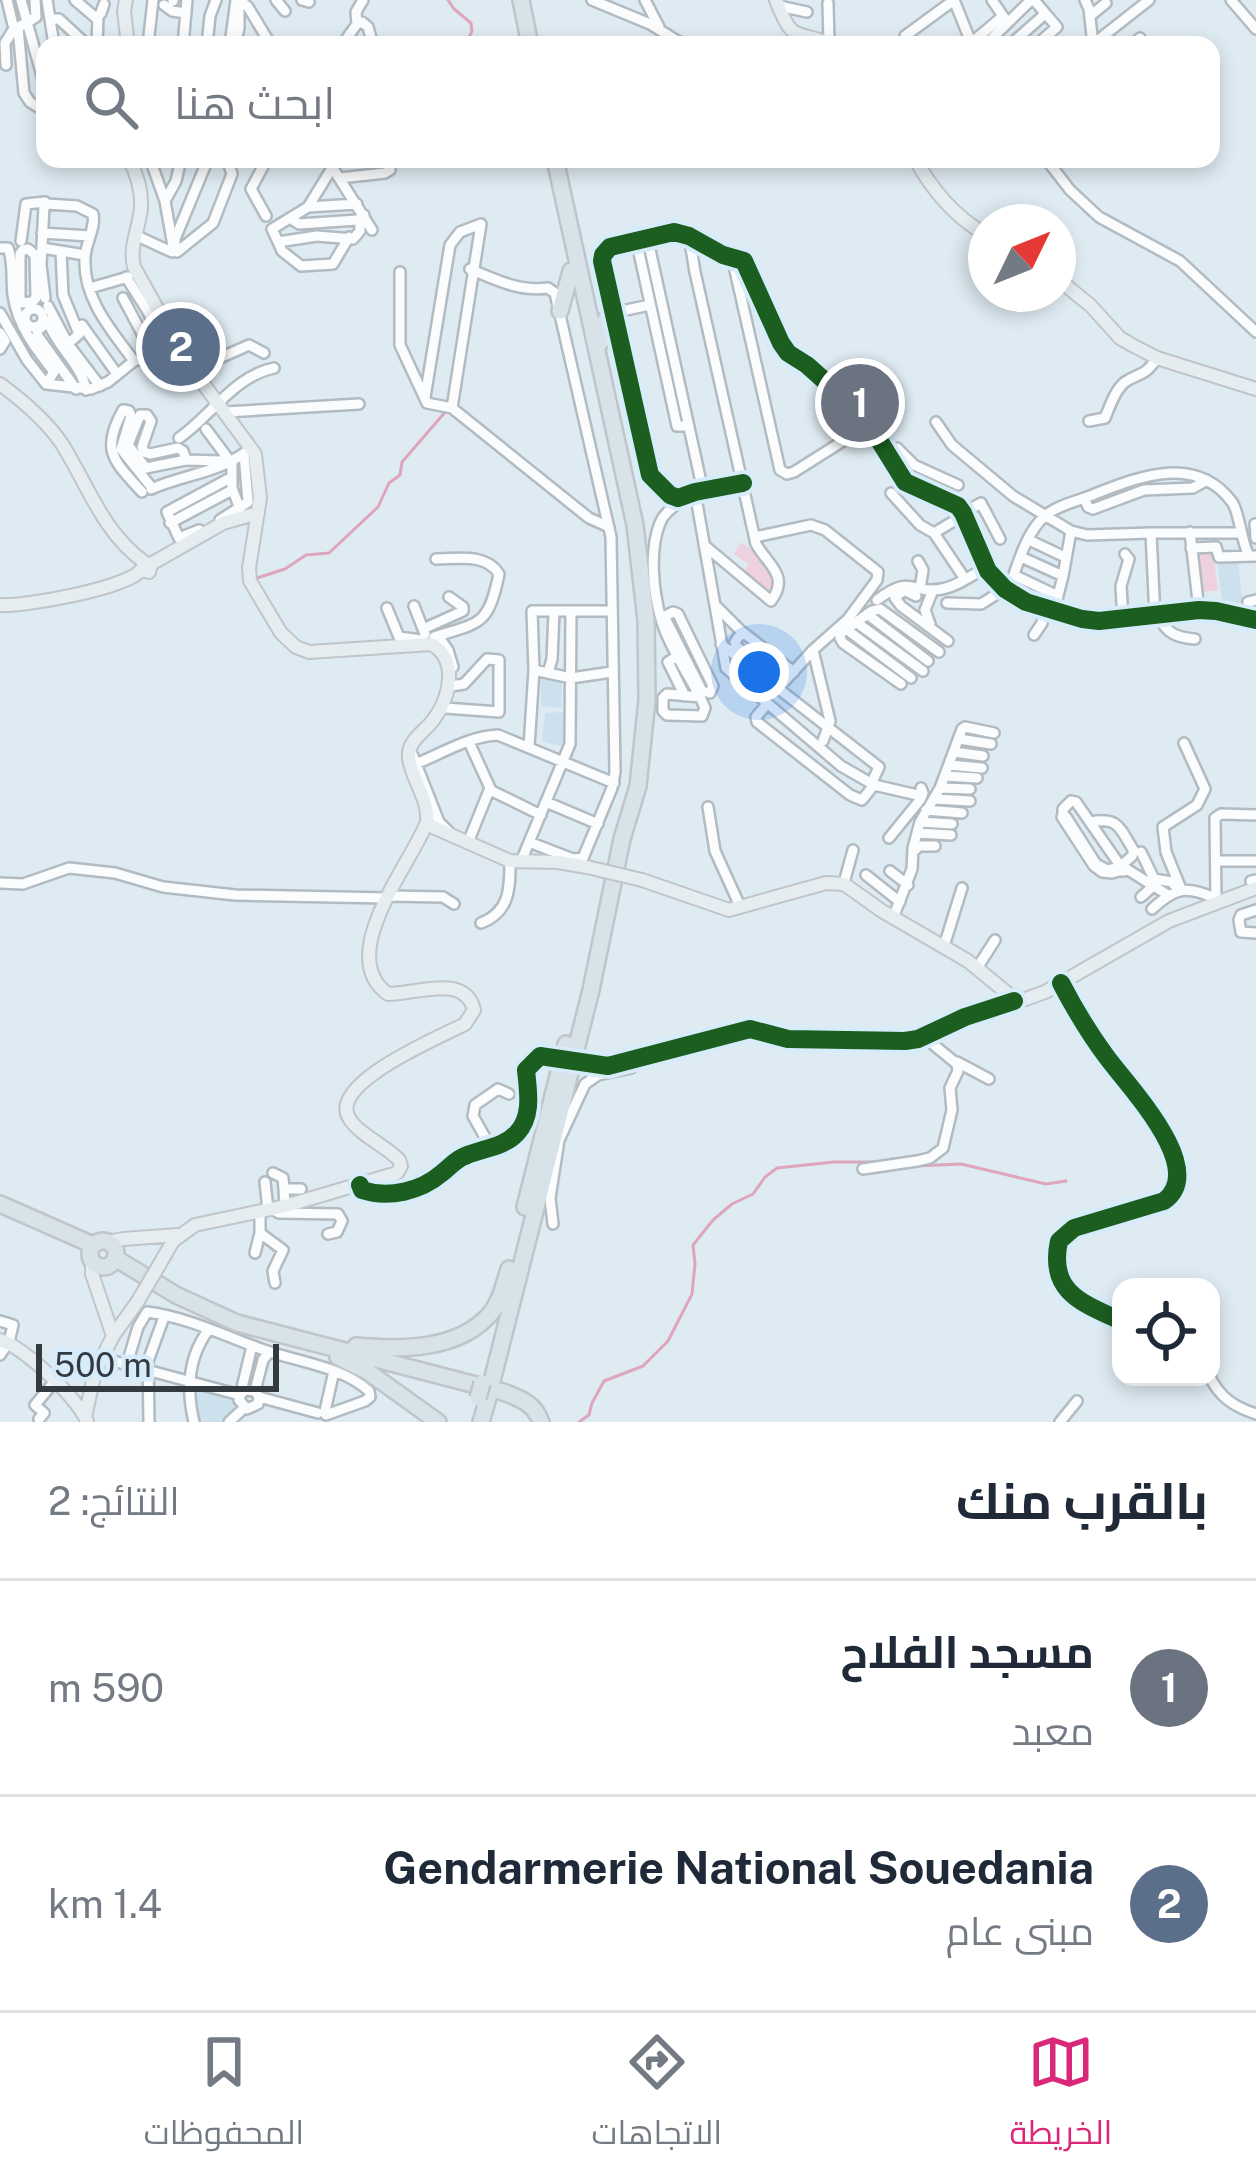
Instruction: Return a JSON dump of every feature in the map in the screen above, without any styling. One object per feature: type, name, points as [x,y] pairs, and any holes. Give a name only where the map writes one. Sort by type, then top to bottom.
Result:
[{"type":"highway","points":[[512,0],[519,36]]},
{"type":"highway","points":[[521,0],[528,36]]},
{"type":"highway","points":[[479,1422],[510,1267],[586,976],[608,859],[628,792],[638,705],[636,598],[628,532],[553,168]]},
{"type":"highway","points":[[485,1391],[591,990],[622,839],[638,786],[643,745],[647,651],[641,559],[585,292],[553,168]]},
{"type":"highway","points":[[560,311],[571,271]]},
{"type":"highway","points":[[585,292],[597,319],[612,313]]},
{"type":"highway","points":[[600,363],[602,328],[612,313]]},
{"type":"highway","points":[[0,1207],[106,1253],[179,1303],[217,1320],[517,1402],[539,1422]]},
{"type":"highway","points":[[314,1346],[412,1347],[454,1336],[491,1313],[510,1267]]},
{"type":"highway","points":[[314,1346],[354,1363],[438,1422]]},
{"type":"main road","points":[[125,36],[126,0]]},
{"type":"main road","points":[[777,3],[788,29],[802,36]]},
{"type":"main road","points":[[88,1414],[95,1372],[113,1336],[178,1235],[208,1220],[271,1209],[397,1173],[401,1163],[350,1119],[347,1100],[371,1075],[465,1024],[474,1010],[469,995],[458,989],[393,994],[379,988],[370,970],[369,949],[388,897],[426,824],[428,808],[410,749],[439,711],[450,669],[444,652],[436,646],[433,632],[315,653],[302,650],[281,633],[250,581],[258,463],[133,274],[131,254],[140,196],[133,168]]},
{"type":"main road","points":[[924,168],[946,205],[968,225]]},
{"type":"main road","points":[[1076,293],[1120,338],[1157,358],[1256,388]]},
{"type":"main road","points":[[0,387],[49,435],[102,526],[144,566]]},
{"type":"main road","points":[[0,605],[108,587],[223,523],[258,513]]},
{"type":"main road","points":[[426,824],[519,861],[558,862],[642,880],[721,908],[733,909],[837,882],[896,912],[1017,998],[1039,995],[1160,925],[1255,883]]},
{"type":"main road","points":[[721,908],[830,878],[845,879],[979,964],[1017,998]]},
{"type":"main road","points":[[1017,998],[1042,989],[1151,926],[1255,883]]},
{"type":"main road","points":[[113,1336],[94,1283],[106,1253],[178,1235]]},
{"type":"main road","points":[[4,1341],[88,1414]]},
{"type":"street","points":[[7,0],[36,64]]},
{"type":"street","points":[[22,0],[24,93],[36,104]]},
{"type":"street","points":[[6,65],[5,43],[37,16],[35,0]]},
{"type":"street","points":[[75,0],[98,17]]},
{"type":"street","points":[[183,36],[188,0]]},
{"type":"street","points":[[208,36],[216,0]]},
{"type":"street","points":[[234,36],[238,0],[248,7],[266,36]]},
{"type":"street","points":[[276,0],[285,11]]},
{"type":"street","points":[[357,24],[356,12],[363,0]]},
{"type":"street","points":[[592,0],[670,36]]},
{"type":"street","points":[[645,0],[660,30]]},
{"type":"street","points":[[904,36],[954,0],[969,36]]},
{"type":"street","points":[[992,0],[1006,20]]},
{"type":"street","points":[[1011,0],[1020,13]]},
{"type":"street","points":[[983,36],[1033,0],[1057,27],[1047,36]]},
{"type":"street","points":[[1085,0],[1092,36]]},
{"type":"street","points":[[1103,36],[1149,0]]},
{"type":"street","points":[[1232,0],[1256,29]]},
{"type":"street","points":[[50,1],[53,36]]},
{"type":"street","points":[[166,2],[172,11],[186,13]]},
{"type":"street","points":[[152,36],[166,2]]},
{"type":"street","points":[[777,3],[807,13]]},
{"type":"street","points":[[829,3],[831,36]]},
{"type":"street","points":[[1090,16],[1106,3]]},
{"type":"street","points":[[97,36],[104,4]]},
{"type":"street","points":[[1020,36],[1045,14]]},
{"type":"street","points":[[52,19],[77,36]]},
{"type":"street","points":[[993,36],[1006,20]]},
{"type":"street","points":[[348,36],[362,22],[370,36]]},
{"type":"street","points":[[153,168],[174,248]]},
{"type":"street","points":[[165,201],[179,168]]},
{"type":"street","points":[[174,248],[204,168]]},
{"type":"street","points":[[174,248],[213,223],[230,168]]},
{"type":"street","points":[[262,168],[251,189],[266,216]]},
{"type":"street","points":[[333,168],[385,173],[390,168]]},
{"type":"street","points":[[333,168],[308,207],[272,230],[282,251],[301,266],[333,264],[349,238]]},
{"type":"street","points":[[333,168],[372,230]]},
{"type":"street","points":[[1053,168],[1099,217],[1180,261],[1256,332]]},
{"type":"street","points":[[21,241],[26,204],[69,205],[90,211],[95,219],[85,255],[89,288],[105,321],[134,361]]},
{"type":"street","points":[[45,204],[31,341],[53,371],[46,384]]},
{"type":"street","points":[[308,207],[360,212]]},
{"type":"street","points":[[290,218],[299,224],[360,212]]},
{"type":"street","points":[[278,242],[317,236],[353,238],[360,232],[360,212]]},
{"type":"street","points":[[425,397],[449,248],[457,234],[479,224],[450,407]]},
{"type":"street","points":[[136,232],[174,248]]},
{"type":"street","points":[[685,504],[650,475],[603,255],[610,247],[667,232],[689,236],[744,261],[788,353],[868,422],[909,484],[958,506],[987,567],[1006,590],[1026,602],[1082,619],[1123,620],[1199,610],[1251,619],[1248,602],[1256,600]]},
{"type":"street","points":[[42,233],[90,236]]},
{"type":"street","points":[[689,236],[755,537],[774,568],[778,592],[770,601],[704,545]]},
{"type":"street","points":[[642,238],[650,304],[669,363]]},
{"type":"street","points":[[642,238],[669,363],[677,426],[689,425],[699,491]]},
{"type":"street","points":[[0,248],[11,252],[32,305],[50,320],[100,386]]},
{"type":"street","points":[[42,248],[85,255]]},
{"type":"street","points":[[30,249],[36,296],[32,305],[20,254],[30,249]]},
{"type":"street","points":[[62,251],[63,295],[79,333],[70,346]]},
{"type":"street","points":[[732,257],[780,470],[794,472],[842,440],[853,427],[868,422]]},
{"type":"street","points":[[472,270],[516,287],[555,293],[612,547],[614,783],[585,856],[579,860],[529,842]]},
{"type":"street","points":[[400,272],[400,345],[430,404],[450,407],[589,518],[609,527]]},
{"type":"street","points":[[89,288],[133,274],[168,353],[190,364],[249,345],[264,353]]},
{"type":"street","points":[[123,298],[154,356]]},
{"type":"street","points":[[612,313],[650,304]]},
{"type":"street","points":[[32,305],[0,315],[46,384],[81,390],[100,386],[134,361],[168,353]]},
{"type":"street","points":[[77,315],[117,374]]},
{"type":"street","points":[[50,320],[38,330],[38,337],[81,390]]},
{"type":"street","points":[[70,346],[105,321]]},
{"type":"street","points":[[0,333],[5,340],[0,349]]},
{"type":"street","points":[[1089,421],[1106,418],[1124,383],[1142,376],[1157,358]]},
{"type":"street","points":[[179,438],[264,370],[274,368]]},
{"type":"street","points":[[222,407],[359,404]]},
{"type":"street","points":[[124,410],[131,416],[121,452],[147,490],[111,455],[111,440],[124,410]]},
{"type":"street","points":[[186,460],[178,448],[144,452],[151,422],[140,415],[128,445],[143,466],[229,460]]},
{"type":"street","points":[[936,422],[952,445],[1013,496],[1071,531],[1087,536],[1239,533]]},
{"type":"street","points":[[206,429],[229,460],[232,490],[240,509]]},
{"type":"street","points":[[897,448],[914,466],[958,485]]},
{"type":"street","points":[[121,478],[136,491],[147,490],[213,470],[248,450],[248,502],[182,539],[170,523],[169,510],[232,477]]},
{"type":"street","points":[[902,506],[914,466]]},
{"type":"street","points":[[1160,474],[1160,488]]},
{"type":"street","points":[[946,603],[980,604],[1006,590],[1045,515],[1139,476],[1196,475],[1207,480],[1232,502],[1249,552]]},
{"type":"street","points":[[1084,498],[1093,508],[1144,490],[1192,488],[1207,480]]},
{"type":"street","points":[[743,483],[682,498],[701,527],[726,668],[841,766],[874,783],[925,795],[970,795],[940,788],[925,795],[889,838]]},
{"type":"street","points":[[170,523],[232,490]]},
{"type":"street","points":[[699,491],[663,517],[657,535],[655,586],[663,617],[679,655],[700,697],[705,708],[702,716],[665,713],[664,696],[700,697]]},
{"type":"street","points":[[891,493],[920,525],[934,533],[965,579]]},
{"type":"street","points":[[934,533],[981,503],[1000,538]]},
{"type":"street","points":[[1255,524],[1256,538]]},
{"type":"street","points":[[713,603],[794,671],[825,632],[848,619],[877,580],[876,568],[816,525],[755,537]]},
{"type":"street","points":[[1034,635],[1058,596],[1071,531]]},
{"type":"street","points":[[1190,532],[1191,592],[1199,610]]},
{"type":"street","points":[[1150,533],[1157,616],[1170,632],[1195,639]]},
{"type":"street","points":[[1029,540],[1066,557]]},
{"type":"street","points":[[1191,548],[1249,552]]},
{"type":"street","points":[[1123,620],[1121,586],[1129,560],[1125,554]]},
{"type":"street","points":[[1021,557],[1064,577]]},
{"type":"street","points":[[436,560],[479,559],[499,574],[484,618],[433,632],[399,637],[391,613],[415,608],[433,632],[451,657],[454,669],[445,708],[413,754],[441,825],[519,861]]},
{"type":"street","points":[[918,561],[923,570],[926,616],[953,640]]},
{"type":"street","points":[[953,640],[897,604],[895,598],[905,590],[947,588],[987,567]]},
{"type":"street","points":[[1014,575],[1058,596]]},
{"type":"street","points":[[877,600],[904,585],[923,591]]},
{"type":"street","points":[[433,632],[464,610],[449,597]]},
{"type":"street","points":[[851,626],[880,609],[939,652],[953,640]]},
{"type":"street","points":[[529,747],[532,611],[612,611]]},
{"type":"street","points":[[673,611],[678,614],[713,686],[711,692],[702,691],[663,617],[673,611]]},
{"type":"street","points":[[548,673],[553,659],[554,612]]},
{"type":"street","points":[[481,923],[506,905],[519,861],[571,742],[571,612]]},
{"type":"street","points":[[851,626],[926,666],[867,614]]},
{"type":"street","points":[[851,626],[906,681]]},
{"type":"street","points":[[721,644],[781,690],[879,766],[874,783],[858,800],[756,721],[781,690]]},
{"type":"street","points":[[813,650],[830,728],[823,741]]},
{"type":"street","points":[[679,655],[668,663],[685,696]]},
{"type":"street","points":[[445,708],[499,712],[499,660],[487,659],[464,684],[452,686]]},
{"type":"street","points":[[534,670],[571,678],[612,672]]},
{"type":"street","points":[[940,788],[962,729],[993,739]]},
{"type":"street","points":[[416,764],[469,742],[498,736],[614,783]]},
{"type":"street","points":[[469,742],[490,790],[470,840]]},
{"type":"street","points":[[1173,893],[1163,827],[1197,805],[1204,789],[1184,743]]},
{"type":"street","points":[[947,771],[981,768],[954,752]]},
{"type":"street","points":[[490,790],[541,814]]},
{"type":"street","points":[[866,875],[896,912],[913,866],[925,795]]},
{"type":"street","points":[[1090,822],[1108,819],[1116,823],[1134,852],[1121,868],[1105,870],[1092,861],[1063,817],[1064,808],[1075,801],[1121,868],[1173,893],[1201,892],[1215,900]]},
{"type":"street","points":[[546,802],[598,824]]},
{"type":"street","points":[[708,807],[717,856],[739,904]]},
{"type":"street","points":[[926,810],[962,813]]},
{"type":"street","points":[[1215,900],[1216,817],[1256,815]]},
{"type":"street","points":[[918,828],[951,830]]},
{"type":"street","points":[[913,852],[919,846],[934,846]]},
{"type":"street","points":[[845,879],[853,850]]},
{"type":"street","points":[[1142,852],[1154,879],[1172,882],[1173,893]]},
{"type":"street","points":[[1216,861],[1256,861]]},
{"type":"street","points":[[0,883],[23,884],[69,868],[115,873],[163,887],[235,895],[443,897],[454,904]]},
{"type":"street","points":[[890,871],[908,885]]},
{"type":"street","points":[[1141,897],[1145,883]]},
{"type":"street","points":[[946,943],[962,888]]},
{"type":"street","points":[[1152,909],[1173,893]]},
{"type":"street","points":[[1255,911],[1238,920],[1241,932],[1256,933]]},
{"type":"street","points":[[979,964],[995,940]]},
{"type":"street","points":[[1060,982],[1096,1042],[1152,1112],[1178,1177],[1173,1194],[1164,1202],[1075,1228],[1058,1241],[1056,1266],[1065,1289],[1112,1317]]},
{"type":"street","points":[[360,1185],[371,1193],[410,1190],[437,1178],[463,1156],[491,1148],[519,1131],[529,1098],[526,1070],[536,1058],[549,1055],[608,1066],[750,1029],[788,1039],[905,1041],[1017,998]]},
{"type":"street","points":[[924,1037],[989,1079]]},
{"type":"street","points":[[553,1224],[550,1198],[559,1140],[585,1084],[598,1075],[632,1068],[638,1059]]},
{"type":"street","points":[[863,1169],[930,1158],[943,1148],[952,1110],[950,1088],[958,1071],[954,1060]]},
{"type":"street","points":[[491,1148],[473,1116],[475,1105],[498,1089],[509,1094]]},
{"type":"street","points":[[255,1253],[260,1233],[284,1189],[283,1178],[270,1178],[271,1209]]},
{"type":"street","points":[[284,1189],[301,1190]]},
{"type":"street","points":[[271,1209],[338,1214],[341,1227],[328,1234]]},
{"type":"street","points":[[260,1233],[283,1250],[273,1270],[275,1283]]},
{"type":"street","points":[[124,1363],[150,1311],[334,1371],[365,1386],[370,1397],[323,1413],[298,1414],[257,1394],[245,1390],[240,1394]]},
{"type":"street","points":[[149,1422],[147,1369],[164,1317]]},
{"type":"street","points":[[0,1321],[13,1325],[0,1355]]},
{"type":"street","points":[[194,1422],[190,1380],[195,1354],[208,1329]]},
{"type":"street","points":[[113,1336],[124,1363]]},
{"type":"street","points":[[252,1346],[240,1403],[260,1422]]},
{"type":"street","points":[[229,1422],[258,1404],[263,1360],[269,1352]]},
{"type":"street","points":[[103,1358],[240,1394]]},
{"type":"street","points":[[323,1413],[334,1371]]},
{"type":"street","points":[[39,1419],[44,1412],[35,1405],[54,1382]]},
{"type":"street","points":[[1215,1386],[1234,1406],[1256,1414]]},
{"type":"street","points":[[1060,1422],[1077,1401]]},
{"type":"shaded area","points":[[741,542],[760,558],[770,570],[774,584],[768,596],[741,575],[755,555],[748,564],[734,554]]},
{"type":"shaded area","points":[[1213,551],[1218,590],[1197,593],[1192,553]]},
{"type":"shaded area","points":[[1238,558],[1243,610],[1223,607],[1217,561]]},
{"type":"shaded area","points":[[541,679],[562,679],[561,708],[541,706]]},
{"type":"shaded area","points":[[565,712],[561,746],[542,742],[545,713]]},
{"type":"shaded area","points":[[193,1386],[233,1399],[235,1410],[224,1422],[199,1422]]},
{"type":"waterway","points":[[448,0],[471,23],[470,36]]},
{"type":"waterway","points":[[257,578],[285,569],[306,555],[329,553],[378,507],[389,483],[400,475],[402,462],[447,410]]},
{"type":"waterway","points":[[579,1422],[589,1415],[604,1381],[643,1366],[668,1341],[692,1294],[693,1245],[713,1220],[753,1194],[777,1168],[884,1162]]},
{"type":"waterway","points":[[916,1166],[961,1164],[1046,1184],[1066,1181]]},
{"type":"cycle path","points":[[743,483],[678,498],[650,475],[602,261],[610,247],[674,232],[744,261],[788,353],[864,416],[905,482],[958,506],[988,571],[1026,602],[1099,621],[1199,610],[1256,620]]},
{"type":"cycle path","points":[[1061,983],[1094,1038],[1160,1127],[1177,1169],[1175,1187],[1164,1201],[1074,1228],[1059,1241],[1057,1258],[1064,1284],[1081,1301],[1112,1316]]},
{"type":"cycle path","points":[[360,1185],[362,1190],[383,1194],[415,1189],[462,1157],[511,1138],[527,1111],[526,1070],[540,1056],[608,1066],[750,1029],[788,1039],[905,1041],[1014,1001]]},
{"type":"place","name":"Gendarmerie National Souedania","points":[[181,347]]},
{"type":"place","name":"مسجد الفلاح","points":[[860,403]]}]
